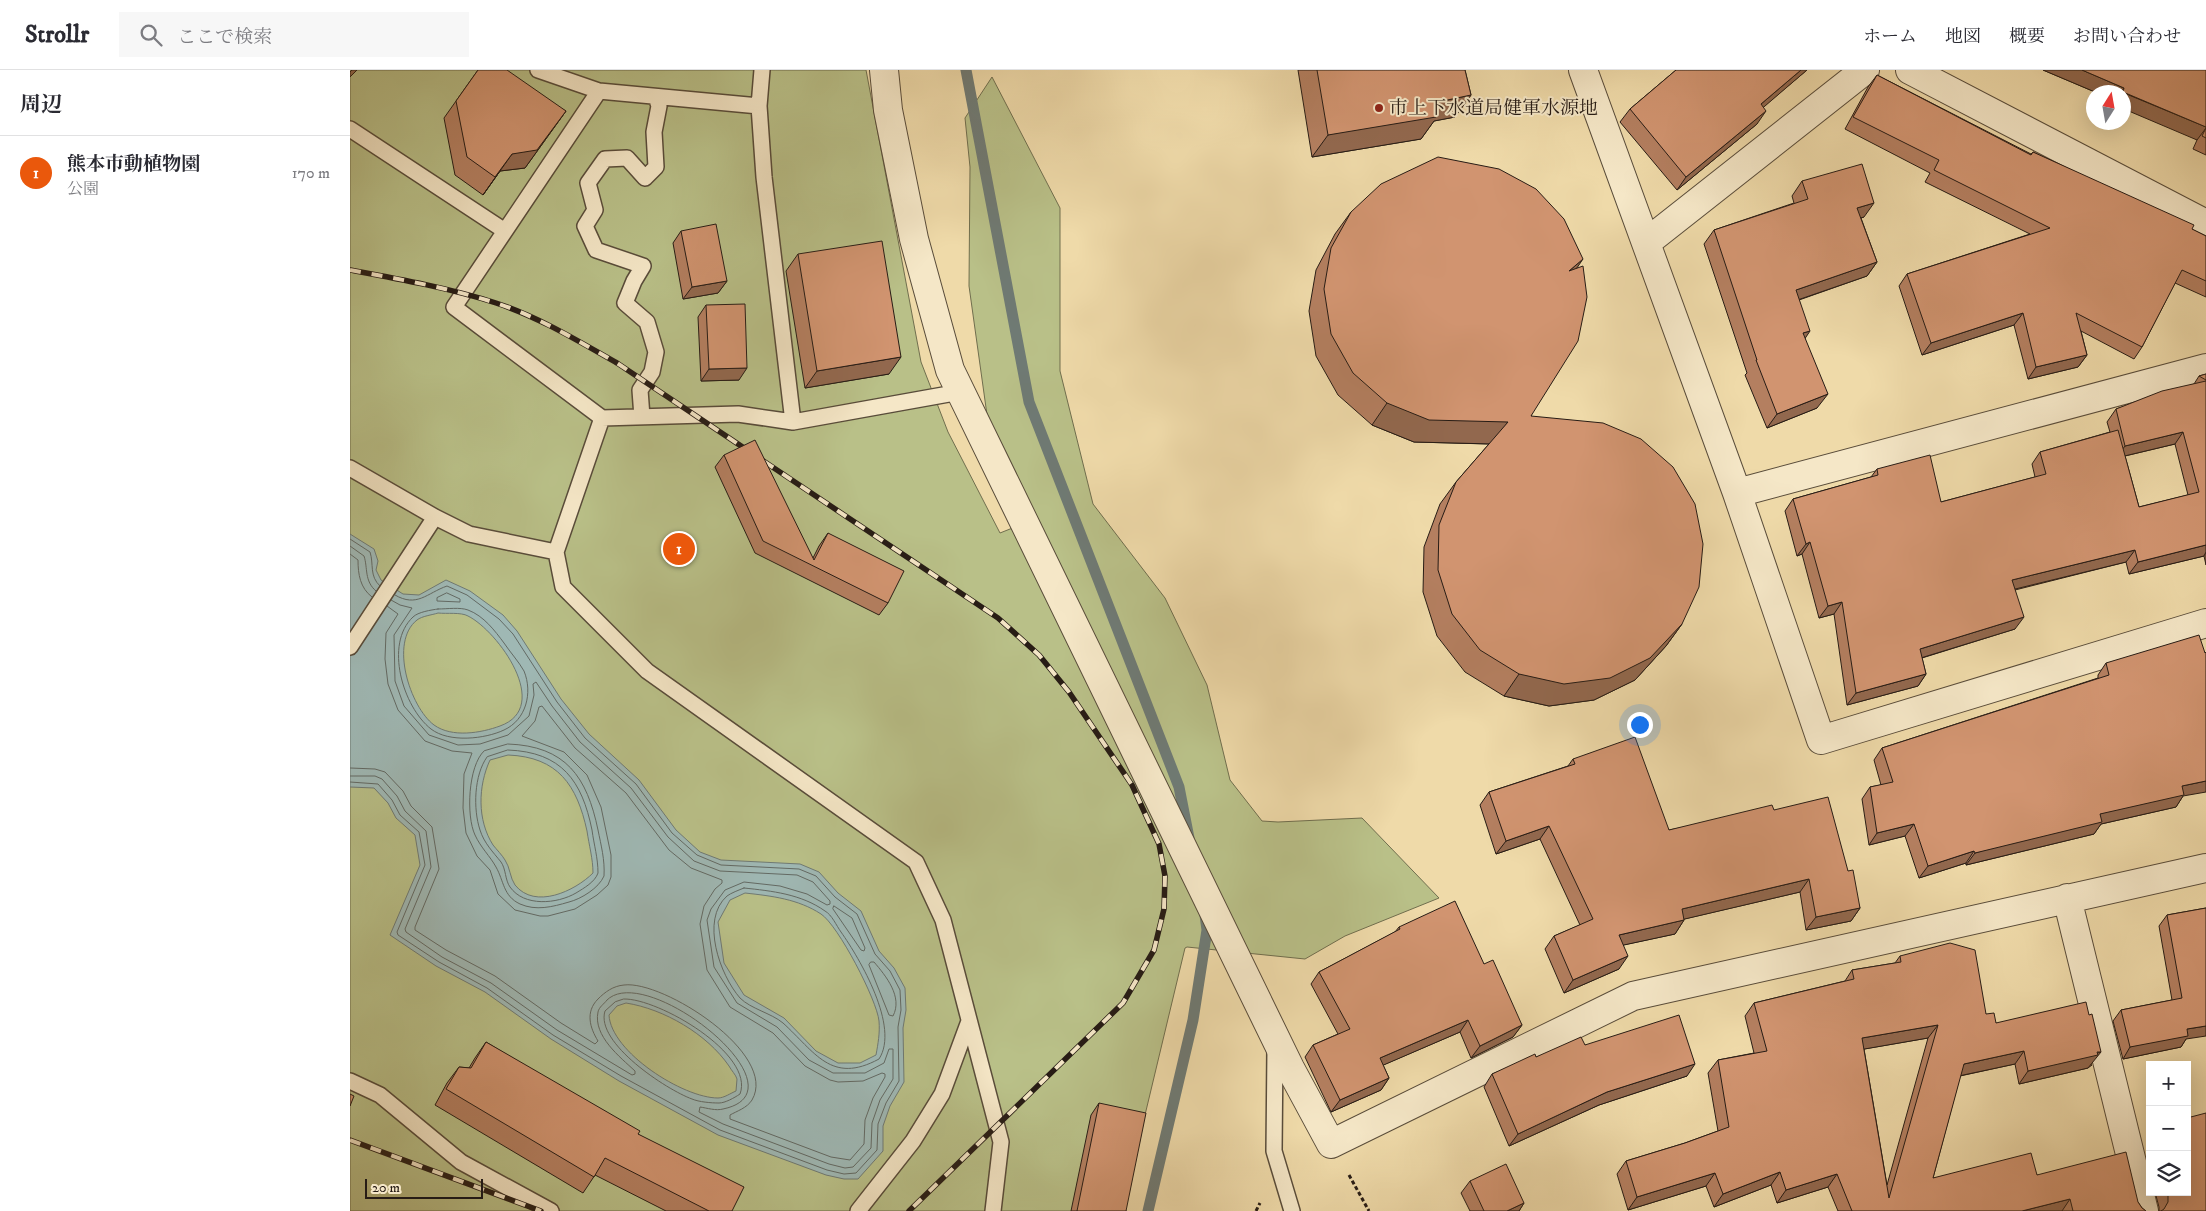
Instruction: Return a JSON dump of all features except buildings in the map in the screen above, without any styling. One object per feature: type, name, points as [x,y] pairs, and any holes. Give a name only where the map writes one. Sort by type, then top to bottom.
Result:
[{"type":"street","points":[[884,70],[888,110],[914,239],[950,370],[1275,1037],[1331,1144],[1633,996],[2206,868]]},
{"type":"street","points":[[1583,70],[1737,493],[1822,740],[2206,623]]},
{"type":"street","points":[[1647,242],[1865,70]]},
{"type":"street","points":[[1910,70],[2206,224]]},
{"type":"street","points":[[1737,493],[2206,368]]},
{"type":"street","points":[[2067,898],[2144,1211]]},
{"type":"lane","points":[[538,70],[599,91],[759,106]]},
{"type":"lane","points":[[762,70],[759,106],[764,177],[793,422]]},
{"type":"lane","points":[[599,91],[454,307],[602,418],[738,414],[793,422],[960,392]]},
{"type":"lane","points":[[642,418],[640,390],[652,372],[656,352],[648,322],[625,303],[634,281],[643,266],[596,250],[585,226],[595,210],[588,183],[605,159],[627,158],[645,178],[656,167],[654,132],[659,106],[656,97]]},
{"type":"lane","points":[[350,129],[505,231]]},
{"type":"lane","points":[[602,418],[556,552],[563,587],[648,671],[916,862],[943,920],[1001,1142],[993,1211]]},
{"type":"lane","points":[[350,468],[435,517],[470,534],[556,552]]},
{"type":"lane","points":[[350,647],[435,517]]},
{"type":"lane","points":[[858,1211],[913,1141],[942,1094],[969,1021]]},
{"type":"lane","points":[[1275,1037],[1274,1151],[1292,1211]]},
{"type":"lane","points":[[350,1081],[380,1095],[461,1162],[551,1211]]},
{"type":"path","points":[[1331,1144],[1369,1211]]},
{"type":"green space","points":[[350,70],[866,70],[921,362],[948,432],[1000,533],[1015,527],[994,465],[969,286],[970,167],[965,118],[992,77],[1060,208],[1060,371],[1093,504],[1165,598],[1207,685],[1230,780],[1262,821],[1362,818],[1439,898],[1345,936],[1305,959],[1185,948],[1122,1211],[350,1211]]},
{"type":"water","points":[[350,534],[374,549],[378,561],[376,570],[381,580],[403,594],[419,595],[446,580],[470,591],[503,615],[517,631],[561,699],[589,734],[639,780],[676,830],[700,852],[721,860],[800,864],[819,872],[838,893],[861,911],[879,951],[894,968],[905,988],[906,1010],[903,1028],[904,1082],[890,1106],[883,1126],[883,1151],[858,1179],[844,1179],[826,1175],[718,1135],[619,1081],[551,1039],[485,992],[436,966],[390,935],[420,865],[415,835],[396,818],[388,803],[374,788],[350,787]],"holes":[[[438,613],[465,615],[480,624],[493,637],[505,652],[515,670],[521,687],[522,703],[515,716],[500,726],[484,731],[467,733],[449,732],[441,729],[425,716],[411,690],[404,658],[404,643],[409,630],[417,620]],[[508,755],[540,761],[562,776],[571,787],[583,815],[592,857],[593,873],[585,880],[566,891],[544,897],[533,896],[523,892],[515,885],[507,863],[493,845],[484,825],[481,792],[490,760]],[[745,893],[784,899],[812,909],[828,921],[837,932],[856,964],[877,1011],[879,1030],[876,1055],[860,1063],[838,1063],[816,1051],[784,1018],[744,995],[724,963],[718,922],[730,900]],[[626,1003],[655,1011],[697,1034],[720,1054],[736,1076],[736,1091],[720,1098],[703,1096],[686,1090],[651,1070],[635,1058],[622,1044],[613,1029],[609,1015],[617,1006]]]},
{"type":"waterway","points":[[966,70],[1029,402],[1179,787],[1189,838]]},
{"type":"waterway","points":[[1148,1211],[1193,1020],[1207,930],[1205,915]]},
{"type":"railway","points":[[350,270],[442,288],[496,303],[543,322],[617,363],[998,618],[1039,655],[1069,692],[1132,785],[1159,844],[1165,876],[1164,909],[1154,950],[1123,1003],[909,1211]]},
{"type":"railway","points":[[350,1140],[541,1211]]},
{"type":"place","name":"市上下水道局健軍水源地","points":[[1379,108]]},
{"type":"place","name":"熊本市動植物園","points":[[679,549]]}]
